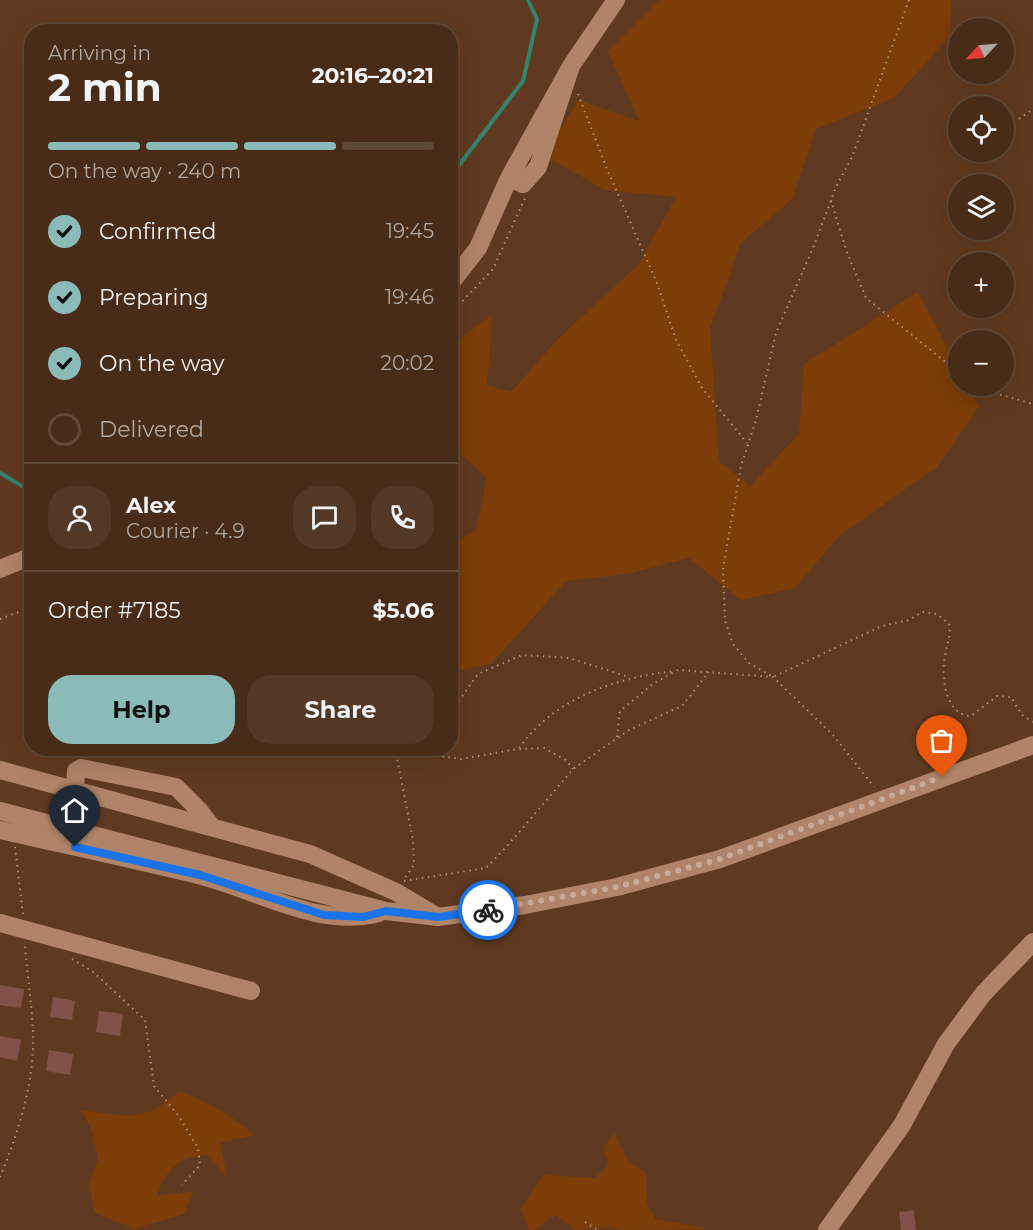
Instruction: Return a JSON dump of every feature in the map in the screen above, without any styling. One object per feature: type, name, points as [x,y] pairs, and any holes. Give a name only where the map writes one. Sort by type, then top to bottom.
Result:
[{"type":"street","points":[[458,274],[478,248],[509,178],[523,184],[538,166],[571,66],[616,0]]},
{"type":"street","points":[[0,569],[24,559]]},
{"type":"street","points":[[0,812],[386,911],[438,917],[525,905],[617,887],[720,859],[1033,745]]},
{"type":"street","points":[[75,789],[76,771],[81,768],[176,787],[212,827]]},
{"type":"street","points":[[0,770],[310,854],[400,886],[438,917]]},
{"type":"street","points":[[6,831],[200,875],[324,915],[363,917],[386,911]]},
{"type":"street","points":[[0,923],[251,991]]},
{"type":"street","points":[[827,1230],[903,1125],[946,1044],[983,994],[1033,942]]},
{"type":"path","points":[[883,799],[833,735],[773,677],[749,663],[733,644],[725,621],[723,569],[747,443],[756,420],[776,333],[831,200],[852,157],[909,0]]},
{"type":"path","points":[[578,93],[607,169],[657,284],[676,340],[702,388],[747,443]]},
{"type":"path","points":[[1020,119],[1033,109]]},
{"type":"path","points":[[458,307],[478,288],[493,269],[526,196]]},
{"type":"path","points":[[831,200],[846,250],[866,298],[948,364]]},
{"type":"path","points":[[1005,396],[1033,404]]},
{"type":"path","points":[[0,619],[24,610]]},
{"type":"path","points":[[518,749],[534,728],[586,693],[629,677],[678,670],[773,677],[882,626],[909,620],[922,612],[938,614],[949,624],[951,637],[945,656],[945,685],[951,707],[962,716],[971,716],[997,696],[1011,697],[1022,715],[1033,722]]},
{"type":"path","points":[[458,702],[478,674],[522,655],[569,658],[629,677]]},
{"type":"path","points":[[617,738],[620,711],[654,683],[678,670]]},
{"type":"path","points":[[400,886],[486,868],[573,769],[629,730],[682,706],[709,672]]},
{"type":"path","points":[[425,756],[433,758],[482,757],[518,749],[544,748],[566,760],[573,769]]},
{"type":"path","points":[[396,756],[413,840],[414,865],[400,886]]},
{"type":"path","points":[[0,1178],[10,1154],[26,1095],[33,1035],[24,929],[6,831]]},
{"type":"path","points":[[63,953],[92,971],[146,1020],[154,1086],[178,1115],[198,1148],[200,1165],[182,1185]]},
{"type":"path","points":[[585,1221],[598,1230]]},
{"type":"shaded area","points":[[659,0],[951,0],[948,38],[894,98],[816,129],[792,199],[741,243],[710,328],[719,461],[750,486],[799,434],[804,364],[918,292],[948,349],[948,396],[973,396],[979,407],[937,467],[839,536],[795,588],[741,600],[689,558],[627,574],[566,581],[492,663],[458,671],[458,539],[476,531],[487,477],[458,452],[458,340],[492,315],[487,385],[511,392],[559,338],[639,264],[676,197],[605,190],[545,156],[578,100],[639,121],[608,51]]},
{"type":"shaded area","points":[[179,1091],[219,1110],[254,1135],[220,1143],[227,1176],[206,1155],[188,1158],[174,1166],[169,1172],[157,1196],[194,1191],[184,1214],[135,1229],[95,1213],[89,1184],[98,1159],[92,1132],[82,1110],[123,1115],[145,1113],[167,1102]]},
{"type":"shaded area","points":[[615,1133],[628,1162],[646,1172],[647,1203],[655,1219],[709,1229],[621,1230],[611,1227],[575,1230],[556,1215],[534,1230],[529,1230],[521,1209],[543,1175],[595,1178],[609,1164],[603,1148]]},
{"type":"building","points":[[0,985],[24,989],[21,1008],[0,1005]]},
{"type":"building","points":[[53,997],[75,1001],[72,1020],[50,1017]]},
{"type":"building","points":[[99,1011],[123,1014],[120,1036],[96,1032]]},
{"type":"building","points":[[0,1036],[21,1040],[17,1061],[0,1057]]},
{"type":"building","points":[[49,1050],[73,1054],[70,1075],[46,1071]]},
{"type":"building","points":[[914,1210],[916,1230],[901,1230],[899,1212]]},
{"type":"waterway","points":[[458,166],[523,81],[537,19],[528,0]]},
{"type":"waterway","points":[[0,473],[24,486]]},
{"type":"way so far","points":[[488,910],[617,887],[720,859],[942,777]]},
{"type":"route","points":[[75,847],[200,875],[324,915],[363,917],[386,911],[438,917],[488,910]]}]
